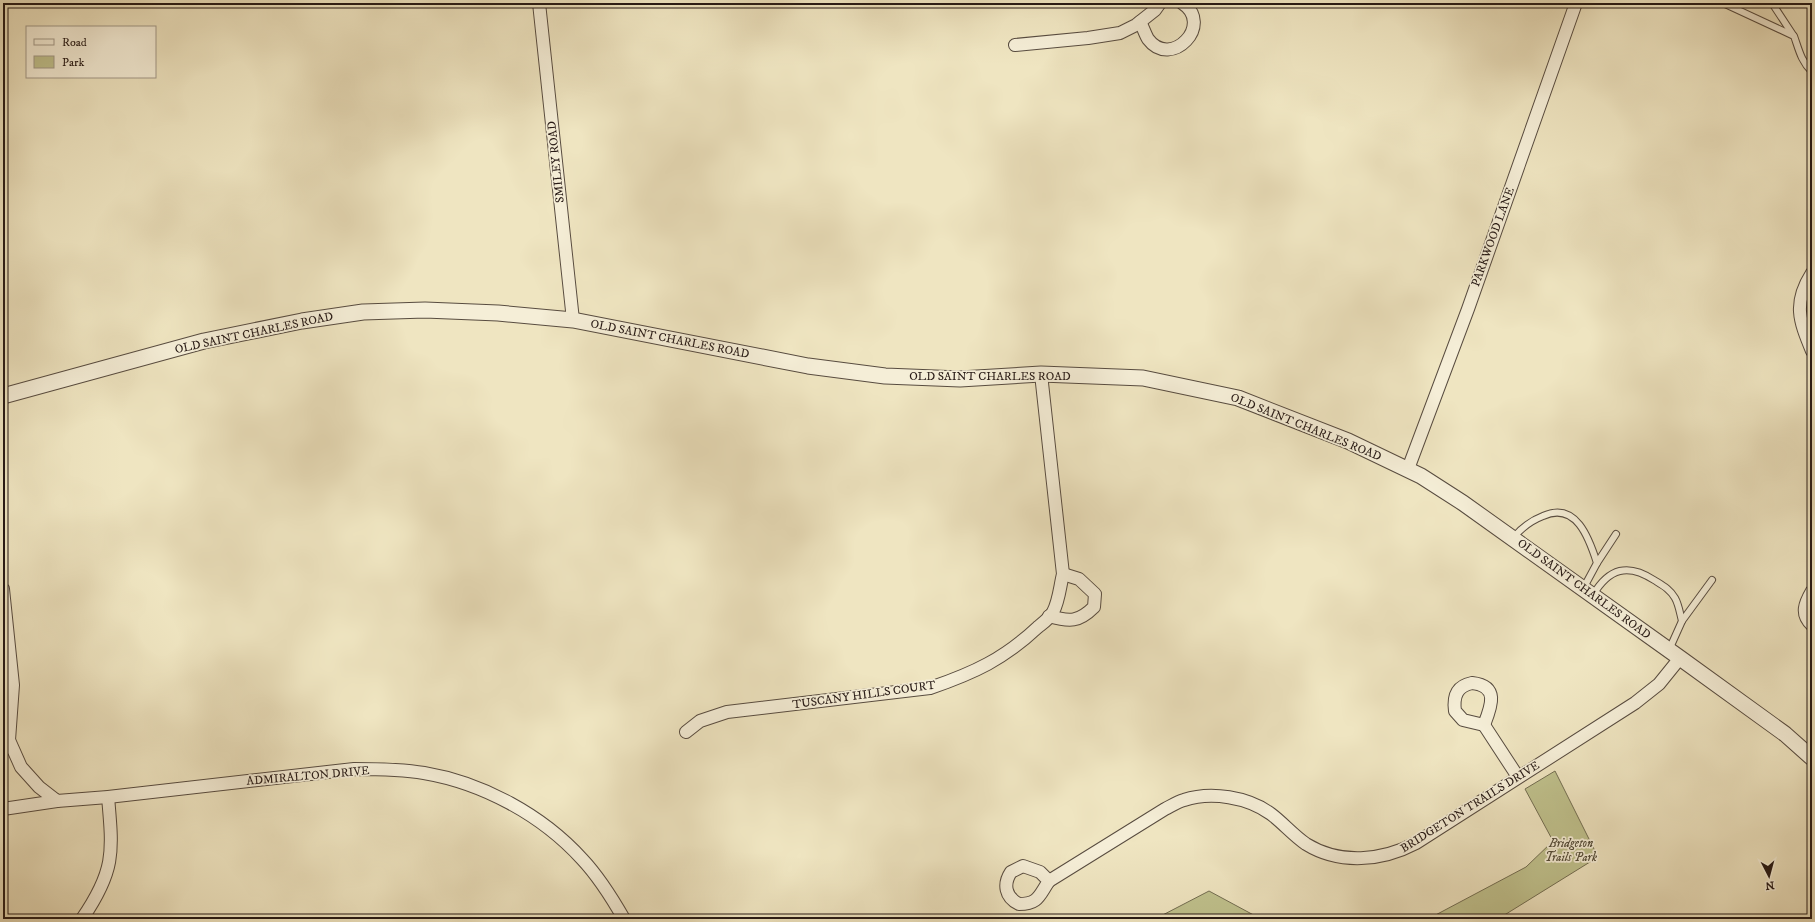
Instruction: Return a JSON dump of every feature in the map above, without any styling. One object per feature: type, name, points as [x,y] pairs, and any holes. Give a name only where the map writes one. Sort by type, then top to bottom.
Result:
[{"type":"street","name":"SMILEY ROAD","points":[[539,3],[573,320]]},
{"type":"street","points":[[1015,45],[1104,36],[1128,29],[1140,22],[1155,10],[1160,3]]},
{"type":"street","points":[[1140,22],[1148,39],[1154,45],[1162,48],[1178,47],[1189,38],[1194,24],[1190,10],[1182,3]]},
{"type":"street","name":"PARKWOOD LANE","points":[[1408,469],[1470,302],[1576,3]]},
{"type":"street","points":[[1812,273],[1806,282],[1799,306],[1803,330],[1812,351]]},
{"type":"street","name":"OLD SAINT CHARLES ROAD","points":[[3,396],[204,341],[302,321],[363,312],[425,310],[498,313],[573,320],[808,366],[885,376],[960,378],[1041,374],[1143,378],[1238,398],[1348,441],[1408,469],[1463,503],[1513,538],[1785,734],[1812,758]]},
{"type":"street","name":"TUSCANY HILLS COURT","points":[[686,732],[700,722],[726,712],[930,688],[962,677],[993,663],[1022,642],[1053,614],[1059,594],[1062,574],[1041,374]]},
{"type":"street","points":[[1050,616],[1071,620],[1084,617],[1094,607],[1094,594],[1079,579],[1062,574]]},
{"type":"street","points":[[3,589],[13,685],[9,740],[3,751]]},
{"type":"street","points":[[1812,591],[1805,604],[1804,614],[1806,619],[1812,625]]},
{"type":"street","name":"BRIDGETON TRAILS DRIVE","points":[[1049,881],[1165,809],[1185,800],[1208,796],[1233,798],[1251,803],[1270,813],[1306,844],[1344,857],[1374,858],[1397,852],[1416,843],[1635,703],[1659,684],[1674,654]]},
{"type":"street","points":[[1484,725],[1518,777]]},
{"type":"street","points":[[9,740],[21,767],[39,787],[57,801]]},
{"type":"street","name":"ADMIRALTON DRIVE","points":[[3,809],[57,801],[108,797],[354,769],[388,769],[431,775],[457,781],[498,797],[530,814],[582,859],[608,891],[624,919]]},
{"type":"street","points":[[82,919],[96,899],[108,873],[112,836],[108,797]]},
{"type":"lane","points":[[1723,3],[1794,36]]},
{"type":"lane","points":[[1772,3],[1794,36],[1801,58],[1805,65],[1812,72]]},
{"type":"lane","points":[[1513,538],[1522,528],[1533,520],[1550,512],[1566,513],[1578,523],[1597,563]]},
{"type":"lane","points":[[1588,592],[1597,563],[1616,534]]},
{"type":"lane","points":[[1588,592],[1600,584],[1610,574],[1624,570],[1636,570],[1667,587],[1675,598],[1682,621]]},
{"type":"lane","points":[[1674,654],[1682,621],[1712,580]]},
{"type":"green space","name":"Bridgeton Trails Park","points":[[1555,771],[1598,857],[1498,919],[1428,919],[1526,867],[1553,841],[1525,789]]},
{"type":"green space","points":[[1209,891],[1261,919],[1155,919]]}]
